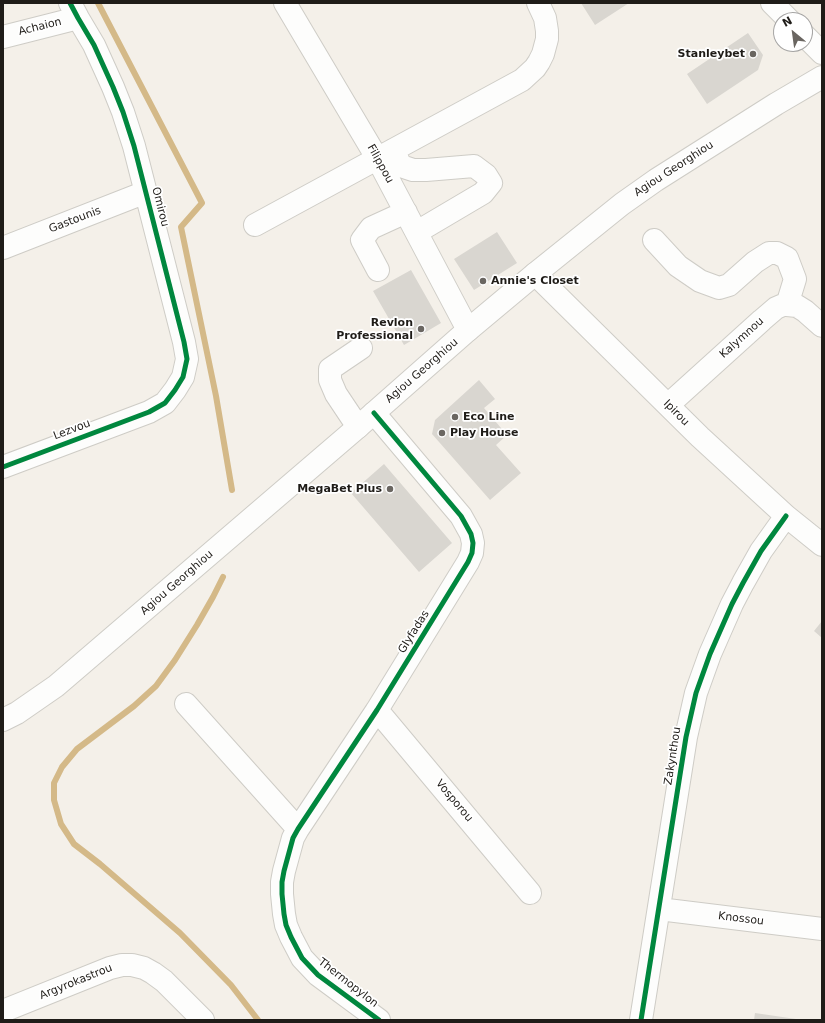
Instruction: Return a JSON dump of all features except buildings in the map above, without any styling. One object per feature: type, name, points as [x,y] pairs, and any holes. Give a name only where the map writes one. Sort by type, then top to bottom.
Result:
[{"type":"street","name":"Filippou","points":[[285,3],[385,154],[406,212],[468,330]]},
{"type":"street","points":[[256,225],[522,80],[535,68],[543,54],[547,39],[545,18],[538,3]]},
{"type":"street","points":[[772,3],[781,12]]},
{"type":"street","name":"Achaion","points":[[3,37],[74,10]]},
{"type":"street","name":"Omirou","points":[[74,10],[94,45],[113,87],[134,146],[184,342],[187,359],[183,377],[175,390],[164,403],[149,412]]},
{"type":"street","points":[[813,44],[822,53]]},
{"type":"street","name":"Agiou Georghiou","points":[[3,720],[56,686],[366,420],[468,330],[622,204],[656,180],[776,104],[822,77]]},
{"type":"street","points":[[385,154],[401,166],[413,170],[474,166],[486,175],[491,183],[483,193],[417,232]]},
{"type":"street","name":"Gastounis","points":[[3,248],[146,192]]},
{"type":"street","points":[[378,270],[362,240],[371,228],[406,212]]},
{"type":"street","points":[[654,240],[678,266],[700,281],[719,288],[729,285],[755,262],[769,254],[777,253],[787,258],[795,279],[788,305],[797,306],[822,326]]},
{"type":"street","name":"Ipirou","points":[[535,274],[700,437],[786,516],[822,545]]},
{"type":"street","name":"Kalymnou","points":[[668,405],[771,311],[783,305],[788,305]]},
{"type":"street","name":"Glyfadas","points":[[284,871],[298,829],[377,710],[468,562],[472,553],[473,543],[471,534],[461,516],[366,420],[336,394],[330,380],[330,369],[361,348]]},
{"type":"street","name":"Lezvou","points":[[3,467],[149,412]]},
{"type":"street","name":"Zakynthou","points":[[640,1020],[686,736],[700,679],[732,604],[743,583],[762,551],[786,516]]},
{"type":"street","points":[[186,704],[298,829]]},
{"type":"street","name":"Vosporou","points":[[377,710],[530,893]]},
{"type":"street","name":"Thermopylon","points":[[284,871],[282,894],[286,926],[302,958],[318,975],[379,1020]]},
{"type":"street","name":"Knossou","points":[[659,909],[822,929]]},
{"type":"street","name":"Argyrokastrou","points":[[3,1011],[110,968],[122,965],[132,965],[144,968],[164,981],[202,1020]]},
{"type":"waterway","points":[[98,3],[202,203],[181,227],[216,396],[232,490]]},
{"type":"waterway","points":[[223,577],[197,625],[175,660],[156,686],[134,706],[77,749],[62,767],[54,783],[54,800],[61,824],[74,844],[100,864],[180,933],[231,985],[258,1020]]},
{"type":"cycle path","points":[[3,467],[149,412],[165,403],[183,377],[187,359],[134,146],[123,112],[94,45],[70,3]]},
{"type":"cycle path","points":[[374,413],[461,516],[471,534],[473,543],[472,553],[468,562],[377,710],[298,829],[293,838],[284,871],[282,894],[286,925],[302,958],[318,975],[379,1020]]},
{"type":"cycle path","points":[[641,1020],[686,737],[696,693],[710,654],[732,604],[761,551],[786,516]]},
{"type":"place","name":"Stanleybet","points":[[753,54]]},
{"type":"place","name":"Annie's Closet","points":[[483,281]]},
{"type":"place","name":"Revlon Professional","points":[[421,329]]},
{"type":"place","name":"Eco Line","points":[[455,417]]},
{"type":"place","name":"Play House","points":[[442,433]]},
{"type":"place","name":"MegaBet Plus","points":[[390,489]]}]
